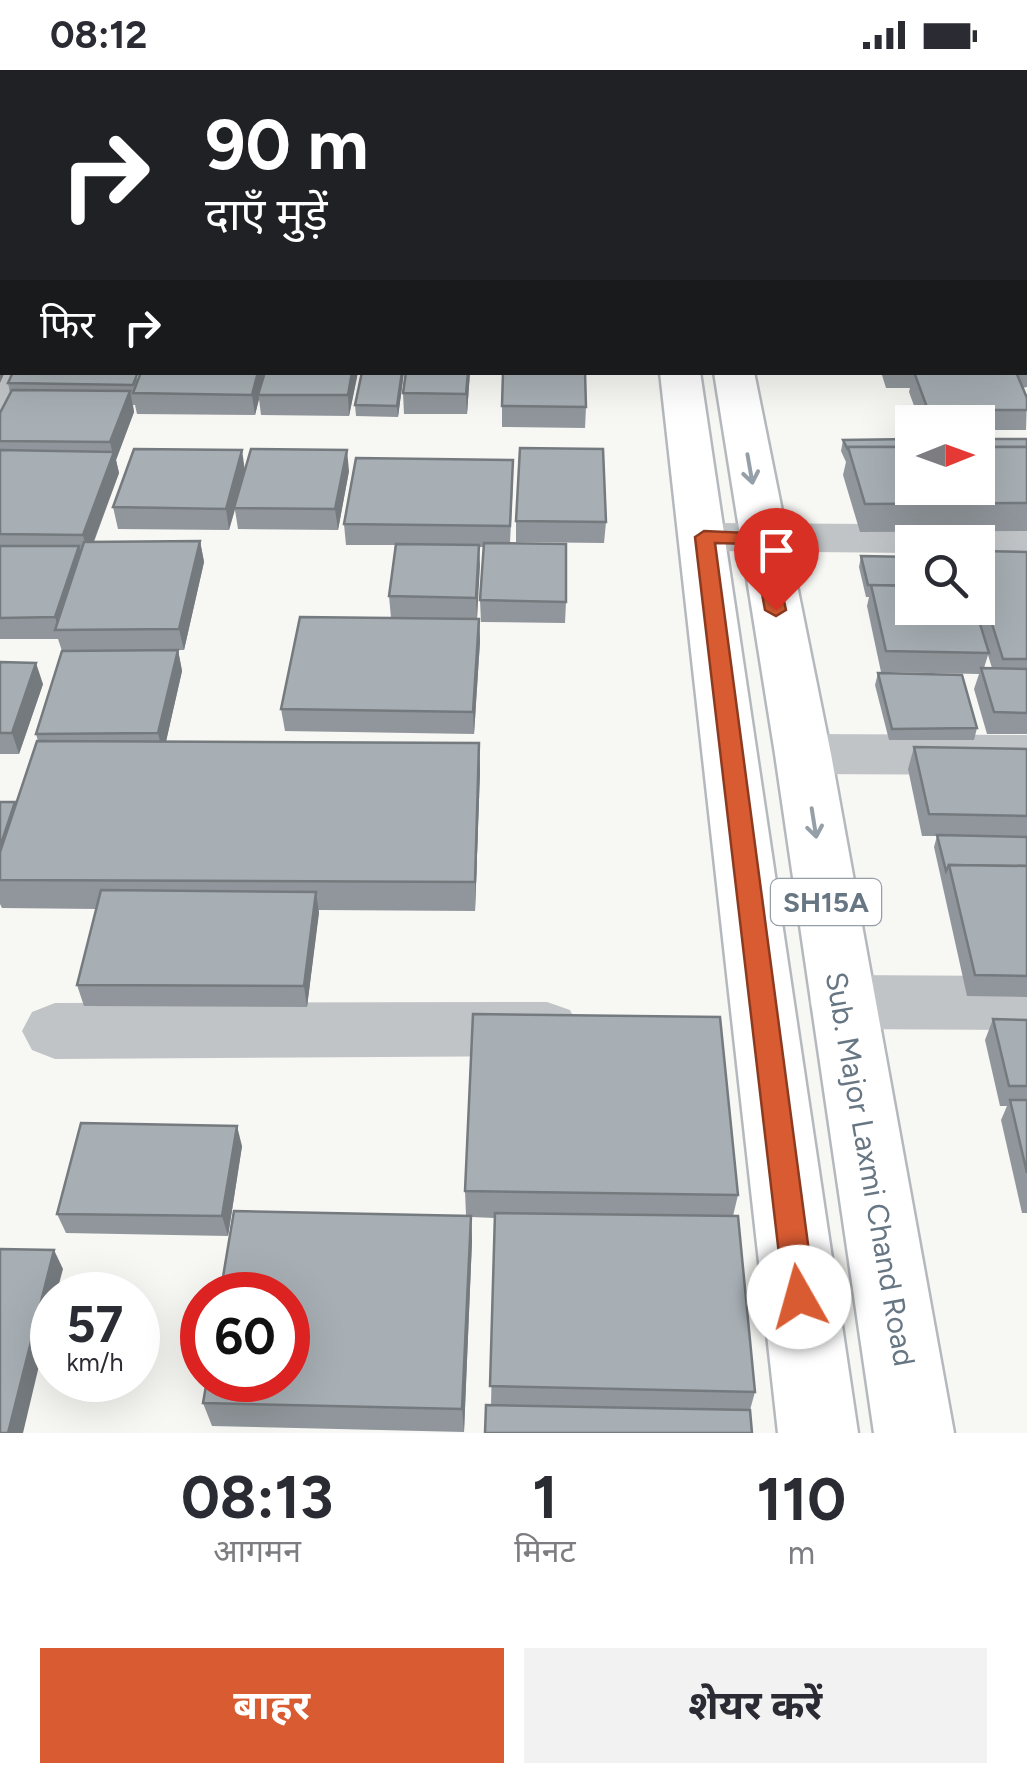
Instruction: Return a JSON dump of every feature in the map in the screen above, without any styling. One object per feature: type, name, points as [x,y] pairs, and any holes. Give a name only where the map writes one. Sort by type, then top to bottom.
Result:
[{"type":"main road","name":"Sub. Major Laxmi Chand Road","points":[[681,375],[803,754],[914,1433]]},
{"type":"main road","name":"Sub. Major Laxmi Chand Road","points":[[734,375],[734,1028],[818,1433]]},
{"type":"street","points":[[0,401],[13,375]]},
{"type":"street","points":[[733,538],[1027,539]]},
{"type":"street","points":[[803,754],[1027,755]]},
{"type":"street","points":[[841,1002],[1027,1003]]},
{"type":"street","points":[[55,1031],[606,1029]]},
{"type":"building","points":[[12,375],[137,375],[133,385],[8,383]]},
{"type":"building","points":[[140,375],[257,375],[252,395],[133,393]]},
{"type":"building","points":[[264,375],[351,375],[348,395],[258,395]]},
{"type":"building","points":[[361,375],[402,375],[397,406],[355,405]]},
{"type":"building","points":[[406,375],[468,375],[466,394],[403,393]]},
{"type":"building","points":[[503,375],[585,375],[586,407],[502,406]]},
{"type":"building","points":[[915,375],[1017,375],[1027,398],[1027,410],[995,410],[995,405],[926,405]]},
{"type":"building","points":[[12,390],[130,391],[110,442],[0,441],[0,413]]},
{"type":"building","points":[[895,439],[895,447],[848,450],[843,440]]},
{"type":"building","points":[[995,439],[1027,439],[1027,447],[995,447]]},
{"type":"building","points":[[848,447],[895,447],[895,504],[865,504]]},
{"type":"building","points":[[995,447],[1027,447],[1027,503],[995,503]]},
{"type":"building","points":[[520,448],[603,449],[606,522],[516,521]]},
{"type":"building","points":[[134,449],[242,450],[226,509],[113,507]]},
{"type":"building","points":[[251,449],[347,450],[335,509],[234,508]]},
{"type":"building","points":[[0,450],[114,452],[83,535],[0,534]]},
{"type":"building","points":[[356,458],[513,460],[510,526],[344,524]]},
{"type":"building","points":[[200,541],[179,629],[55,630],[84,542]]},
{"type":"building","points":[[484,543],[566,544],[566,602],[480,600]]},
{"type":"building","points":[[396,544],[479,545],[476,598],[389,596]]},
{"type":"building","points":[[0,546],[79,546],[55,617],[0,618]]},
{"type":"building","points":[[995,551],[1027,552],[1027,659],[1003,659],[992,625]]},
{"type":"building","points":[[861,556],[895,557],[895,586],[868,585]]},
{"type":"building","points":[[871,585],[895,586],[895,625],[980,625],[989,653],[886,651]]},
{"type":"building","points":[[300,617],[479,619],[473,712],[281,709]]},
{"type":"building","points":[[178,650],[158,733],[36,734],[62,651]]},
{"type":"building","points":[[0,662],[36,663],[12,733],[0,733]]},
{"type":"building","points":[[981,668],[1027,669],[1027,713],[994,712]]},
{"type":"building","points":[[878,673],[962,675],[977,728],[892,729]]},
{"type":"building","points":[[37,741],[479,743],[475,882],[0,880],[0,852]]},
{"type":"building","points":[[914,747],[1027,749],[1027,816],[929,814]]},
{"type":"building","points":[[0,802],[15,802],[0,847]]},
{"type":"building","points":[[937,835],[1027,837],[1027,866],[949,865],[946,871]]},
{"type":"building","points":[[949,865],[1027,866],[1027,976],[975,975]]},
{"type":"building","points":[[101,890],[316,892],[304,986],[77,985]]},
{"type":"building","points":[[473,1014],[720,1017],[738,1195],[465,1191]]},
{"type":"building","points":[[993,1019],[1027,1020],[1027,1086],[1009,1086]]},
{"type":"building","points":[[1010,1100],[1027,1100],[1027,1173]]},
{"type":"building","points":[[81,1123],[237,1126],[222,1216],[57,1214]]},
{"type":"building","points":[[234,1211],[471,1216],[462,1409],[203,1403],[310,1402],[310,1272],[224,1272]]},
{"type":"building","points":[[495,1213],[738,1216],[755,1392],[490,1386]]},
{"type":"building","points":[[0,1249],[54,1250],[48,1272],[30,1272],[30,1345],[8,1433],[0,1433]]},
{"type":"building","points":[[486,1405],[750,1410],[752,1433],[485,1433]]},
{"type":"route","points":[[776,610],[762,538],[704,537],[799,1297]]}]
